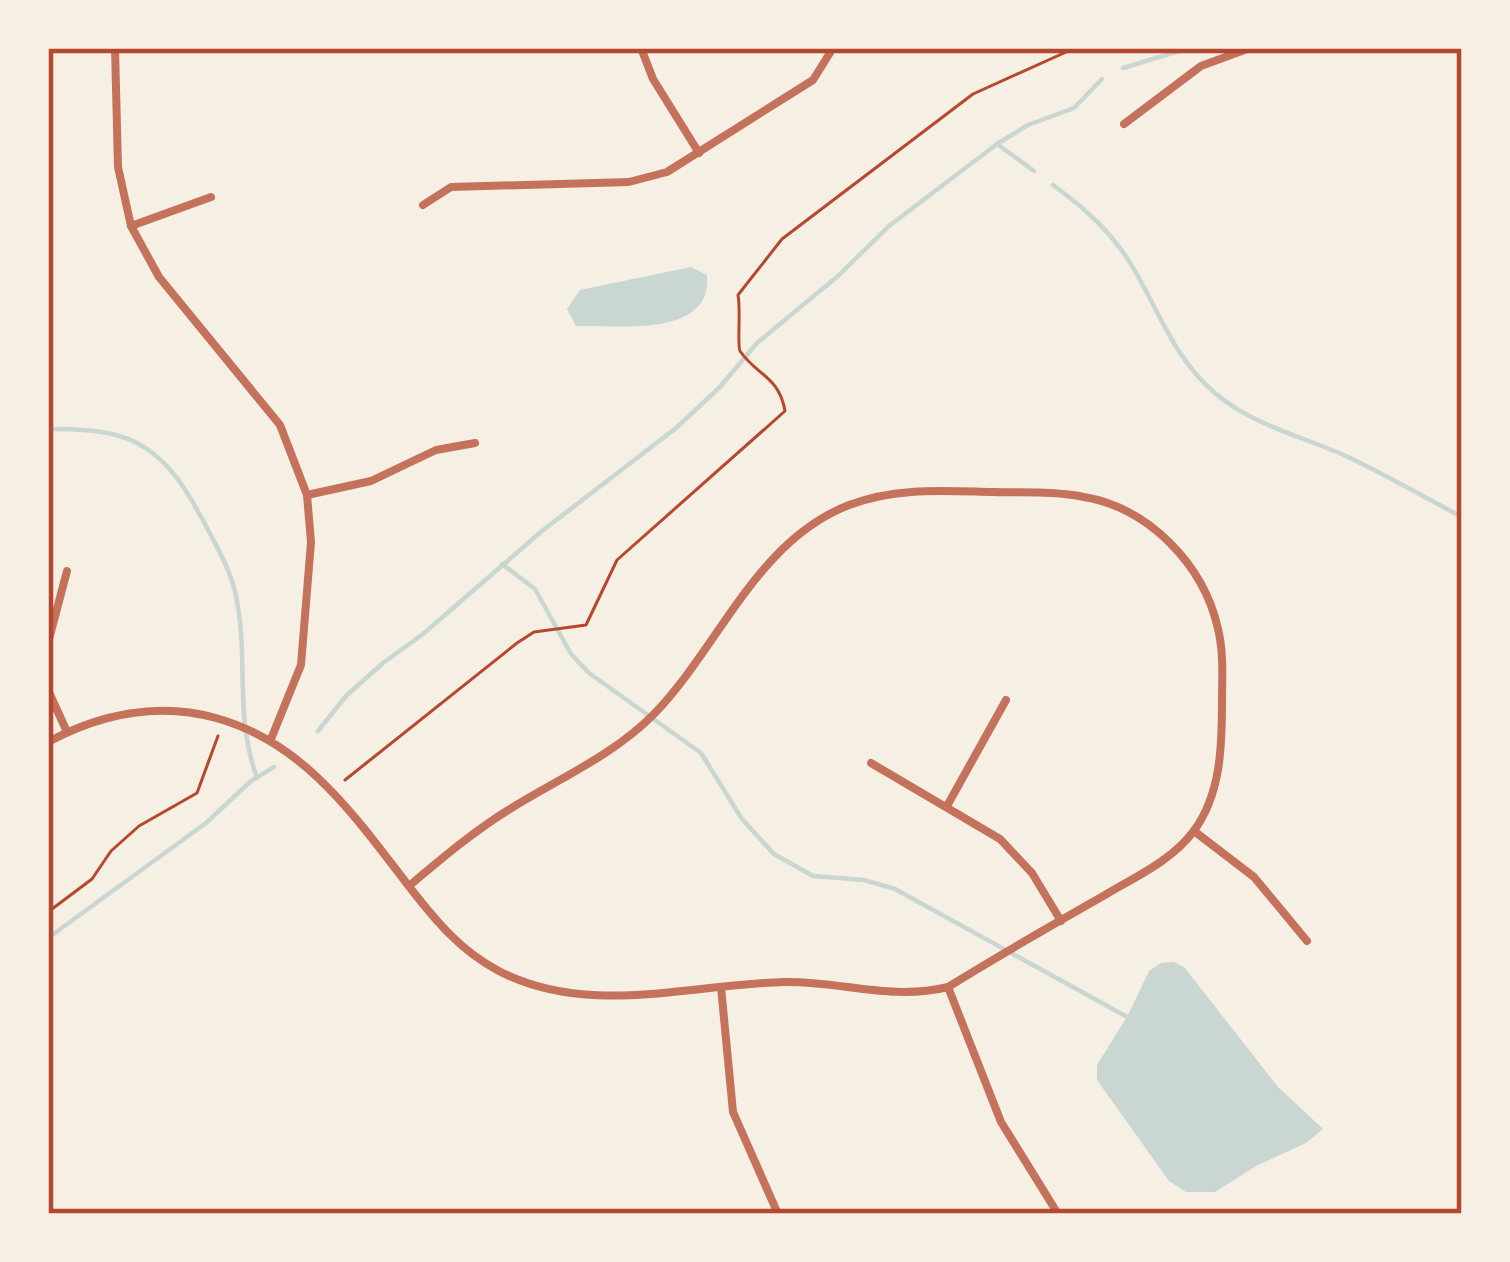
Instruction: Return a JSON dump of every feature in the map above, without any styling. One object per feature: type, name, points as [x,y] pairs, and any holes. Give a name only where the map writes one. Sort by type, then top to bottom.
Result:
[{"type":"street","points":[[115,48],[118,167],[131,226],[159,277],[280,425],[307,495],[311,542],[301,664],[271,739]]},
{"type":"street","points":[[641,48],[653,80],[699,153]]},
{"type":"street","points":[[423,205],[451,187],[650,178],[699,153],[813,80],[833,48]]},
{"type":"street","points":[[1124,124],[1201,66],[1250,48]]},
{"type":"street","points":[[131,226],[211,197]]},
{"type":"street","points":[[307,495],[371,481],[436,450],[475,443]]},
{"type":"street","points":[[48,742],[117,715],[163,711],[210,717],[271,739],[330,788],[438,924],[464,948],[494,969],[549,991],[602,996],[805,982],[898,994],[948,987],[1153,866],[1194,832],[1216,782],[1222,738],[1222,650],[1207,596],[1167,539],[1112,504],[1087,497],[904,491],[833,512],[785,544],[642,725],[506,811],[409,886]]},
{"type":"street","points":[[48,643],[67,571]]},
{"type":"street","points":[[48,690],[67,732]]},
{"type":"street","points":[[946,806],[1006,700]]},
{"type":"street","points":[[871,763],[1000,839],[1017,855],[1061,920]]},
{"type":"street","points":[[1194,832],[1254,877],[1307,941]]},
{"type":"street","points":[[721,987],[733,1112],[778,1214]]},
{"type":"street","points":[[948,987],[1001,1122],[1058,1214]]},
{"type":"path","points":[[345,780],[534,632],[586,625],[616,560],[785,411],[782,394],[738,350],[736,338],[742,322],[738,295],[782,239],[973,94],[1075,48]]},
{"type":"path","points":[[48,912],[92,879],[122,841],[179,807],[202,786],[218,736]]},
{"type":"shaded area","points":[[691,267],[707,275],[705,296],[695,310],[678,319],[636,326],[576,326],[567,309],[580,290]]},
{"type":"shaded area","points":[[1174,962],[1184,967],[1278,1087],[1323,1129],[1215,1192],[1186,1192],[1169,1181],[1097,1080],[1097,1065],[1149,971]]},
{"type":"waterway","points":[[1123,68],[1189,48]]},
{"type":"waterway","points":[[318,731],[346,696],[383,663],[676,428],[757,343],[889,226],[997,144],[1028,125],[1074,108],[1102,79]]},
{"type":"waterway","points":[[997,144],[1034,171]]},
{"type":"waterway","points":[[1053,185],[1118,245],[1179,351],[1215,393],[1245,414],[1348,457],[1462,517]]},
{"type":"waterway","points":[[48,429],[105,433],[146,448],[178,479],[192,501],[224,560],[236,596],[246,732],[257,778]]},
{"type":"waterway","points":[[502,564],[535,589],[571,654],[589,673],[701,753],[742,819],[774,854],[813,876],[864,880],[895,889],[1131,1019]]},
{"type":"waterway","points":[[48,938],[206,823],[251,781],[274,767]]}]
